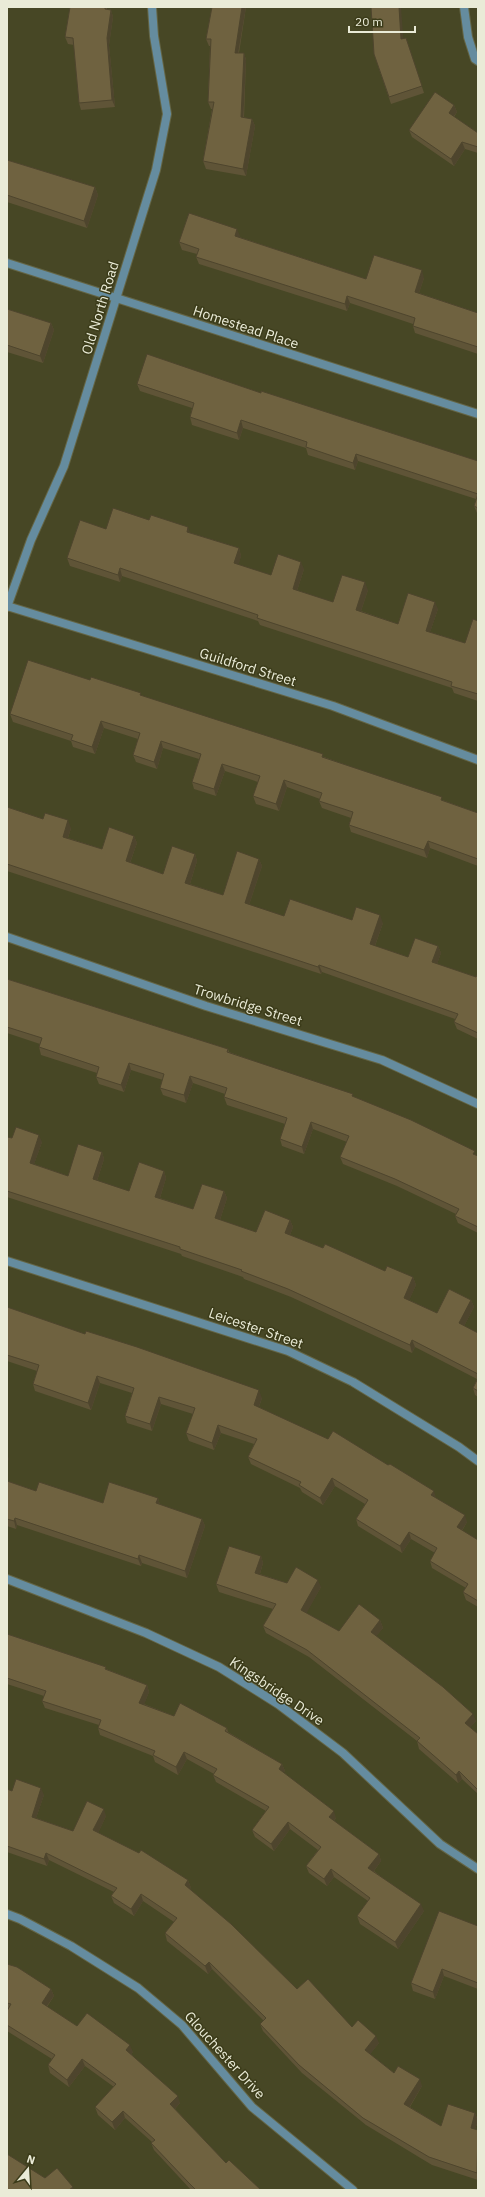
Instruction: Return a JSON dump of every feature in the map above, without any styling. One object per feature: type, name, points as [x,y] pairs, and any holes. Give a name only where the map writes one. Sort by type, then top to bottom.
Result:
[{"type":"street","name":"Old North Road","points":[[7,607],[31,540],[64,466],[156,170],[167,114],[154,36],[152,7]]},
{"type":"street","points":[[464,7],[468,37],[475,59],[478,61]]},
{"type":"street","name":"Homestead Place","points":[[7,263],[478,414]]},
{"type":"street","name":"Guildford Street","points":[[7,607],[334,706],[478,760]]},
{"type":"street","name":"Trowbridge Street","points":[[7,937],[206,1006],[382,1060],[478,1104]]},
{"type":"street","name":"Leicester Street","points":[[7,1260],[288,1351],[353,1382],[459,1447],[478,1461]]},
{"type":"street","name":"Kingsbridge Drive","points":[[7,1579],[146,1633],[219,1667],[278,1704],[343,1753],[440,1844],[478,1869]]},
{"type":"street","name":"Glouchester Drive","points":[[7,1914],[20,1919],[72,1946],[138,1988],[182,2024],[252,2107],[353,2190]]},
{"type":"building","points":[[70,7],[105,7],[105,9],[111,10],[107,38],[112,100],[79,103],[73,38],[65,37]]},
{"type":"building","points":[[212,7],[242,7],[235,53],[244,53],[241,117],[252,119],[243,169],[203,161],[214,102],[208,102],[211,39],[206,39]]},
{"type":"building","points":[[371,7],[399,7],[401,39],[406,38],[422,86],[389,97],[374,54]]},
{"type":"building","points":[[435,92],[454,105],[449,113],[478,133],[478,147],[462,142],[451,159],[409,130]]},
{"type":"building","points":[[7,160],[95,187],[84,221],[7,195]]},
{"type":"building","points":[[189,213],[237,229],[235,236],[366,279],[374,255],[422,270],[415,292],[478,313],[478,347],[413,326],[415,318],[347,296],[345,304],[196,257],[199,249],[179,242]]},
{"type":"building","points":[[7,309],[51,323],[40,356],[7,345]]},
{"type":"building","points":[[147,354],[261,393],[261,391],[478,461],[478,494],[356,454],[353,463],[306,447],[307,442],[241,420],[237,433],[190,417],[194,403],[137,384]]},
{"type":"building","points":[[478,494],[478,508],[474,506]]},
{"type":"building","points":[[113,508],[149,520],[151,515],[188,527],[187,532],[239,548],[234,563],[271,575],[278,554],[301,562],[293,589],[333,602],[342,575],[365,582],[356,610],[398,624],[408,593],[435,602],[426,631],[465,643],[473,619],[478,621],[478,694],[451,686],[452,682],[257,618],[258,615],[120,568],[118,575],[67,558],[80,520],[106,529]]},
{"type":"building","points":[[28,660],[90,680],[91,677],[141,693],[140,695],[323,754],[322,757],[442,797],[441,800],[478,813],[478,859],[428,841],[424,850],[349,825],[353,812],[319,801],[322,793],[284,780],[276,804],[253,796],[260,776],[222,764],[214,789],[192,782],[201,754],[161,741],[154,762],[133,755],[140,733],[101,721],[92,747],[71,740],[73,735],[10,714]]},
{"type":"building","points":[[7,807],[43,819],[45,813],[68,820],[63,837],[102,849],[109,827],[134,836],[126,861],[163,874],[172,846],[195,854],[185,883],[223,895],[237,851],[259,859],[245,903],[284,916],[290,899],[352,920],[356,907],[380,915],[370,944],[408,957],[415,938],[438,946],[432,962],[476,977],[478,973],[478,1033],[454,1022],[458,1014],[319,965],[318,967],[7,864]]},
{"type":"building","points":[[7,979],[228,1049],[227,1052],[353,1094],[352,1096],[411,1120],[475,1151],[473,1154],[478,1156],[478,1227],[455,1216],[459,1209],[395,1179],[340,1157],[349,1136],[311,1122],[302,1147],[280,1139],[287,1118],[224,1097],[227,1088],[190,1076],[184,1095],[160,1088],[164,1074],[129,1063],[121,1085],[96,1077],[99,1067],[39,1047],[42,1038],[7,1027]]},
{"type":"building","points":[[16,1127],[39,1135],[30,1163],[68,1176],[78,1144],[102,1152],[93,1179],[129,1191],[139,1162],[164,1171],[155,1197],[193,1209],[202,1184],[224,1191],[215,1218],[256,1232],[265,1210],[290,1220],[285,1233],[323,1248],[325,1244],[385,1271],[387,1266],[413,1277],[404,1298],[437,1313],[449,1289],[471,1300],[459,1323],[478,1333],[478,1374],[412,1340],[410,1345],[288,1289],[241,1271],[242,1270],[180,1249],[180,1247],[7,1191],[7,1137],[12,1138]]},
{"type":"building","points":[[7,1307],[85,1334],[86,1331],[137,1347],[259,1390],[254,1405],[328,1439],[333,1431],[434,1491],[431,1495],[465,1515],[457,1527],[478,1540],[478,1601],[463,1592],[468,1584],[430,1561],[437,1548],[409,1532],[400,1546],[356,1519],[368,1500],[332,1478],[320,1498],[299,1485],[301,1482],[248,1457],[257,1439],[218,1425],[212,1443],[186,1433],[195,1408],[159,1397],[150,1424],[125,1416],[134,1388],[97,1376],[88,1403],[33,1384],[39,1365],[7,1355]]},
{"type":"building","points":[[478,1378],[478,1391],[473,1388]]},
{"type":"building","points":[[7,1481],[36,1491],[39,1482],[103,1503],[109,1482],[158,1498],[156,1503],[202,1519],[185,1571],[139,1555],[138,1559],[15,1518],[14,1521],[7,1519]]},
{"type":"building","points":[[229,1546],[261,1556],[255,1573],[287,1583],[296,1567],[318,1580],[301,1610],[339,1631],[359,1604],[380,1620],[371,1632],[443,1687],[473,1714],[465,1723],[478,1734],[478,1790],[459,1771],[456,1775],[417,1741],[420,1738],[307,1650],[263,1626],[276,1604],[216,1584]]},
{"type":"building","points":[[7,1634],[106,1667],[105,1669],[147,1685],[139,1703],[174,1716],[180,1703],[227,1728],[225,1731],[282,1764],[279,1769],[334,1811],[329,1817],[379,1854],[368,1868],[421,1904],[395,1942],[357,1916],[370,1898],[331,1869],[324,1879],[306,1866],[321,1847],[288,1822],[271,1844],[252,1830],[269,1807],[213,1775],[217,1769],[184,1752],[176,1767],[153,1755],[155,1751],[98,1728],[101,1720],[42,1701],[46,1691],[7,1678]]},
{"type":"building","points":[[16,1779],[41,1788],[32,1817],[73,1831],[87,1801],[104,1809],[93,1830],[139,1853],[141,1850],[188,1880],[185,1885],[231,1924],[297,1989],[308,1979],[352,2027],[358,2020],[376,2036],[365,2050],[394,2073],[398,2066],[420,2079],[404,2104],[441,2126],[448,2104],[475,2113],[471,2128],[478,2130],[477,2173],[429,2157],[363,2118],[299,2065],[260,2024],[266,2018],[209,1962],[205,1966],[165,1933],[177,1918],[141,1894],[131,1909],[111,1896],[117,1888],[46,1853],[44,1859],[7,1846],[7,1789],[12,1791]]},
{"type":"building","points":[[439,1911],[478,1926],[478,1983],[442,1969],[433,1992],[411,1983]]},
{"type":"building","points":[[7,1964],[17,1967],[51,1989],[42,2003],[77,2026],[87,2013],[130,2045],[126,2050],[178,2096],[170,2104],[226,2163],[229,2160],[261,2190],[196,2190],[151,2143],[155,2140],[123,2111],[112,2122],[95,2107],[116,2084],[82,2059],[67,2080],[48,2065],[55,2055],[7,2025],[7,2011],[11,2004],[7,2003]]},
{"type":"building","points":[[7,2154],[45,2178],[57,2168],[73,2187],[69,2190],[7,2190]]}]
